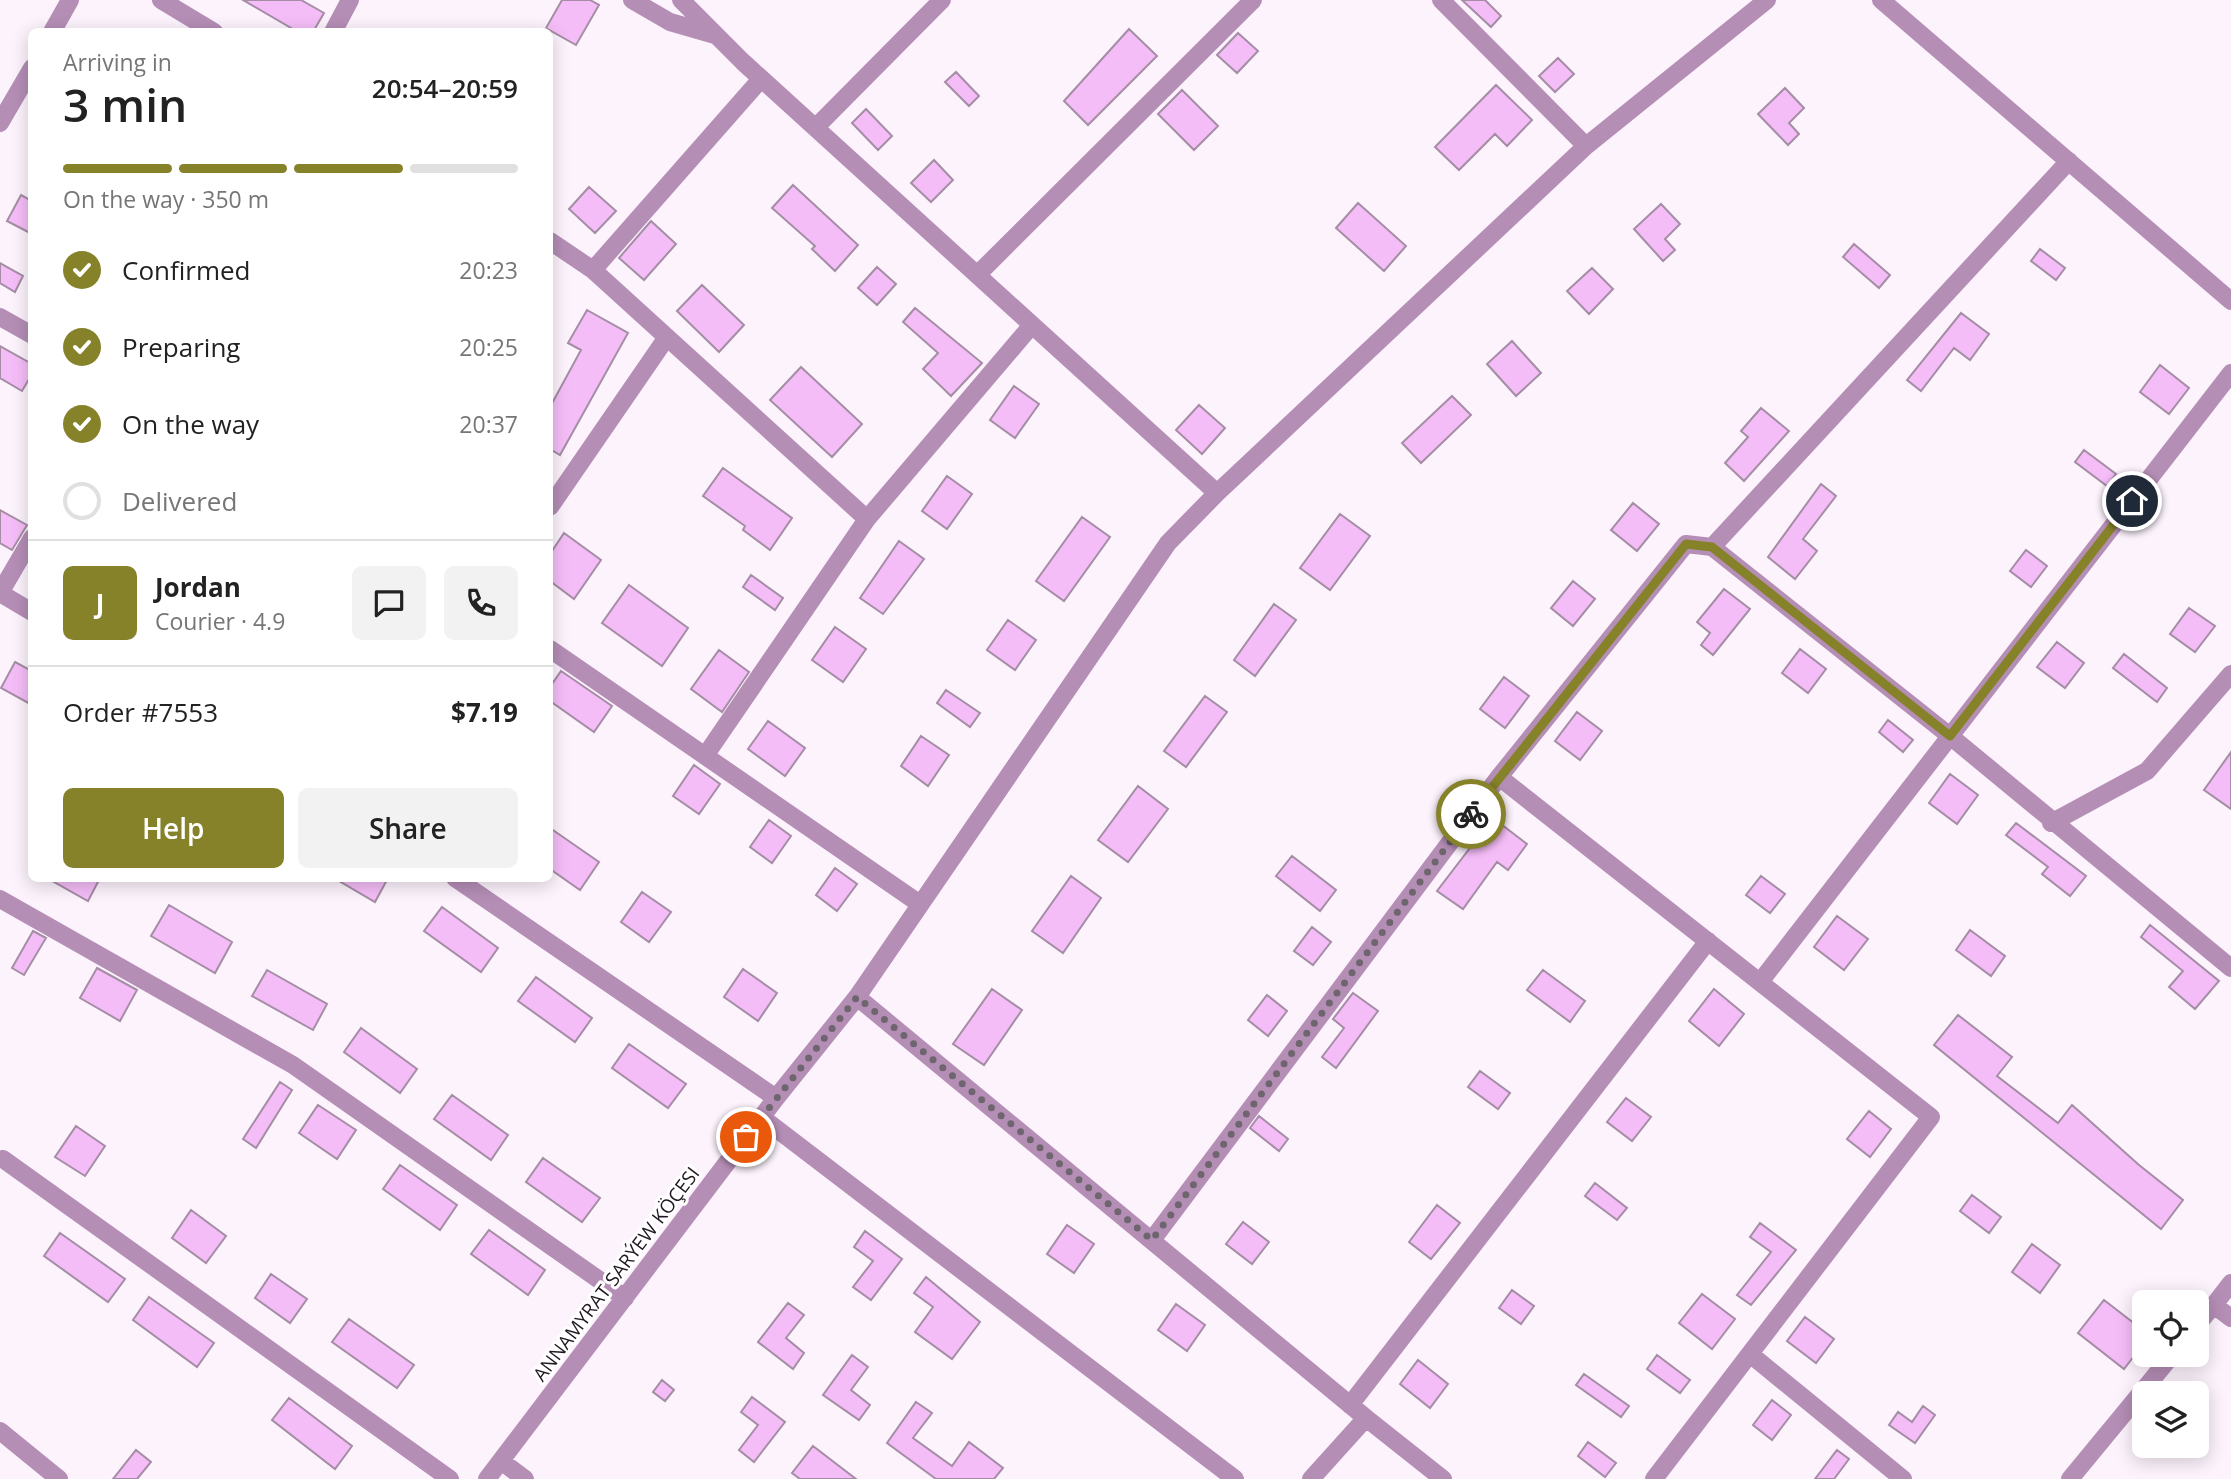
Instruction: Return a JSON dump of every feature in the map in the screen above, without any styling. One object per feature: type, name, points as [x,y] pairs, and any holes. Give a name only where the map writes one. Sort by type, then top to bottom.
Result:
[{"type":"street","points":[[54,28],[70,0]]},
{"type":"street","points":[[161,0],[207,28]]},
{"type":"street","points":[[335,28],[350,0]]},
{"type":"street","points":[[632,0],[670,22],[716,36]]},
{"type":"street","points":[[681,0],[761,79],[1217,494]]},
{"type":"street","points":[[816,127],[942,0]]},
{"type":"street","points":[[977,275],[1253,0]]},
{"type":"street","points":[[1441,0],[1586,146]]},
{"type":"street","name":"ANNAMYRAT SARÝEW KÖÇESI","points":[[487,1479],[761,1117],[857,997],[1168,543],[1586,146],[1767,0]]},
{"type":"street","points":[[1881,0],[2231,301]]},
{"type":"street","points":[[0,124],[28,75]]},
{"type":"street","points":[[593,270],[761,79]]},
{"type":"street","points":[[1712,547],[2069,161]]},
{"type":"street","points":[[553,243],[593,270],[867,519]]},
{"type":"street","points":[[0,317],[28,333]]},
{"type":"street","points":[[705,756],[867,519],[1032,325]]},
{"type":"street","points":[[553,503],[667,337]]},
{"type":"street","points":[[1760,982],[2231,373]]},
{"type":"street","points":[[1152,1240],[1499,777],[1686,544],[1712,547],[1950,736],[2231,968]]},
{"type":"street","points":[[28,545],[0,593],[28,610]]},
{"type":"street","points":[[553,651],[920,904]]},
{"type":"street","points":[[2051,822],[2147,771],[2231,674]]},
{"type":"street","points":[[1499,777],[1931,1117],[1654,1479]]},
{"type":"street","points":[[461,882],[776,1098]]},
{"type":"street","points":[[0,899],[293,1065],[625,1298]]},
{"type":"street","points":[[1350,1405],[1708,941]]},
{"type":"street","points":[[857,997],[1443,1479]]},
{"type":"street","points":[[761,1117],[1236,1479]]},
{"type":"street","points":[[3,1159],[450,1479]]},
{"type":"street","points":[[2209,1311],[2231,1283]]},
{"type":"street","points":[[2214,1305],[2231,1318]]},
{"type":"street","points":[[1750,1354],[1903,1479]]},
{"type":"street","points":[[2070,1479],[2162,1367]]},
{"type":"street","points":[[1311,1479],[1366,1418]]},
{"type":"street","points":[[0,1431],[59,1479]]},
{"type":"street","points":[[501,1461],[525,1479]]},
{"type":"building","points":[[243,0],[301,0],[324,13],[315,28],[291,28]]},
{"type":"building","points":[[562,0],[590,0],[599,5],[576,45],[553,32],[553,28],[546,28]]},
{"type":"building","points":[[1462,0],[1485,0],[1501,16],[1491,27]]},
{"type":"building","points":[[1129,29],[1157,56],[1088,125],[1064,101]]},
{"type":"building","points":[[1238,33],[1258,51],[1237,73],[1217,55]]},
{"type":"building","points":[[1558,58],[1574,74],[1555,92],[1539,76]]},
{"type":"building","points":[[956,72],[979,96],[969,106],[945,82]]},
{"type":"building","points":[[1496,85],[1532,120],[1507,146],[1495,134],[1459,170],[1435,147]]},
{"type":"building","points":[[1785,88],[1804,108],[1789,123],[1799,134],[1788,145],[1758,114]]},
{"type":"building","points":[[1182,90],[1218,126],[1194,150],[1158,114]]},
{"type":"building","points":[[866,109],[892,136],[878,150],[852,123]]},
{"type":"building","points":[[934,160],[953,180],[931,202],[911,183]]},
{"type":"building","points":[[793,185],[858,245],[835,271],[812,249],[815,246],[772,208]]},
{"type":"building","points":[[589,187],[616,211],[595,233],[569,209]]},
{"type":"building","points":[[21,195],[28,199],[28,232],[7,221]]},
{"type":"building","points":[[1358,203],[1406,246],[1384,271],[1336,228]]},
{"type":"building","points":[[1661,204],[1680,224],[1665,239],[1675,250],[1663,261],[1634,229]]},
{"type":"building","points":[[651,221],[676,244],[644,280],[619,258]]},
{"type":"building","points":[[1854,244],[1890,275],[1879,288],[1843,257]]},
{"type":"building","points":[[2040,249],[2065,268],[2056,280],[2031,261]]},
{"type":"building","points":[[0,263],[23,276],[15,292],[0,283]]},
{"type":"building","points":[[877,267],[896,284],[877,305],[858,288]]},
{"type":"building","points":[[1592,268],[1613,289],[1589,314],[1567,291]]},
{"type":"building","points":[[702,285],[744,325],[719,352],[677,311]]},
{"type":"building","points":[[915,308],[982,363],[951,396],[923,369],[938,353],[903,322]]},
{"type":"building","points":[[587,310],[628,333],[560,455],[553,451],[553,401],[581,350],[568,343]]},
{"type":"building","points":[[1961,313],[1989,334],[1970,360],[1954,348],[1921,391],[1907,380]]},
{"type":"building","points":[[1512,341],[1541,373],[1516,396],[1487,364]]},
{"type":"building","points":[[0,346],[28,362],[28,381],[22,391],[0,378]]},
{"type":"building","points":[[2160,365],[2189,388],[2169,414],[2140,392]]},
{"type":"building","points":[[801,367],[862,424],[832,457],[770,400]]},
{"type":"building","points":[[1014,386],[1039,404],[1015,438],[990,420]]},
{"type":"building","points":[[1452,396],[1471,415],[1421,463],[1402,443]]},
{"type":"building","points":[[1199,405],[1225,428],[1202,454],[1176,430]]},
{"type":"building","points":[[1761,408],[1789,431],[1744,481],[1725,463],[1748,437],[1741,431]]},
{"type":"building","points":[[2084,450],[2116,474],[2107,486],[2075,462]]},
{"type":"building","points":[[723,468],[792,518],[770,550],[743,530],[745,526],[703,496]]},
{"type":"building","points":[[947,476],[972,494],[947,529],[922,511]]},
{"type":"building","points":[[1821,484],[1836,496],[1803,539],[1817,551],[1795,579],[1768,557]]},
{"type":"building","points":[[1633,503],[1659,524],[1637,551],[1611,530]]},
{"type":"building","points":[[0,510],[27,525],[12,550],[0,543]]},
{"type":"building","points":[[1340,514],[1370,536],[1330,590],[1300,568]]},
{"type":"building","points":[[1082,517],[1110,537],[1064,601],[1036,581]]},
{"type":"building","points":[[564,533],[601,560],[574,599],[553,583],[553,550]]},
{"type":"building","points":[[899,541],[924,559],[883,614],[860,598]]},
{"type":"building","points":[[2026,550],[2047,566],[2031,587],[2010,571]]},
{"type":"building","points":[[751,575],[783,598],[775,610],[743,587]]},
{"type":"building","points":[[1573,581],[1595,599],[1573,626],[1551,608]]},
{"type":"building","points":[[629,585],[688,628],[662,666],[602,623]]},
{"type":"building","points":[[1724,589],[1750,609],[1713,655],[1701,645],[1710,633],[1697,622]]},
{"type":"building","points":[[1274,604],[1296,620],[1255,676],[1234,660]]},
{"type":"building","points":[[2189,608],[2215,626],[2195,652],[2170,634]]},
{"type":"building","points":[[1008,620],[1036,640],[1015,670],[987,650]]},
{"type":"building","points":[[835,627],[866,649],[843,682],[812,660]]},
{"type":"building","points":[[2057,642],[2084,663],[2065,688],[2037,667]]},
{"type":"building","points":[[1800,649],[1826,669],[1808,693],[1782,673]]},
{"type":"building","points":[[719,650],[749,672],[722,712],[691,689]]},
{"type":"building","points":[[2124,654],[2167,688],[2157,702],[2113,668]]},
{"type":"building","points":[[15,662],[28,669],[28,703],[1,688]]},
{"type":"building","points":[[561,671],[612,706],[594,732],[553,703],[553,683]]},
{"type":"building","points":[[1504,677],[1529,696],[1505,728],[1480,709]]},
{"type":"building","points":[[946,690],[980,713],[970,727],[937,703]]},
{"type":"building","points":[[1205,696],[1227,712],[1186,767],[1164,751]]},
{"type":"building","points":[[1577,712],[1602,731],[1580,760],[1555,741]]},
{"type":"building","points":[[1888,720],[1913,740],[1903,752],[1879,732]]},
{"type":"building","points":[[768,721],[805,748],[785,776],[748,749]]},
{"type":"building","points":[[921,736],[949,755],[928,786],[901,766]]},
{"type":"building","points":[[2231,752],[2231,809],[2204,790]]},
{"type":"building","points":[[694,765],[720,784],[699,814],[673,796]]},
{"type":"building","points":[[1950,774],[1978,795],[1957,824],[1929,803]]},
{"type":"building","points":[[1138,786],[1168,809],[1128,862],[1098,840]]},
{"type":"building","points":[[1493,818],[1527,844],[1508,870],[1497,862],[1463,909],[1437,891]]},
{"type":"building","points":[[769,820],[791,836],[772,863],[750,847]]},
{"type":"building","points":[[2016,823],[2086,876],[2070,896],[2042,874],[2048,867],[2006,835]]},
{"type":"building","points":[[553,830],[599,862],[580,890],[553,871]]},
{"type":"building","points":[[1292,856],[1336,890],[1320,911],[1276,876]]},
{"type":"building","points":[[835,868],[857,884],[837,911],[816,895]]},
{"type":"building","points":[[1071,876],[1101,898],[1063,953],[1032,931]]},
{"type":"building","points":[[1761,876],[1785,894],[1770,913],[1746,895]]},
{"type":"building","points":[[54,882],[98,882],[88,901]]},
{"type":"building","points":[[341,882],[386,882],[375,902]]},
{"type":"building","points":[[642,892],[671,912],[649,942],[621,922]]},
{"type":"building","points":[[169,905],[232,942],[215,973],[151,936]]},
{"type":"building","points":[[442,907],[498,948],[481,972],[424,931]]},
{"type":"building","points":[[1837,916],[1868,939],[1844,970],[1814,947]]},
{"type":"building","points":[[2150,925],[2219,981],[2195,1009],[2169,987],[2183,971],[2141,937]]},
{"type":"building","points":[[1312,927],[1331,942],[1313,965],[1294,951]]},
{"type":"building","points":[[1970,930],[2005,956],[1991,976],[1956,950]]},
{"type":"building","points":[[33,931],[46,938],[24,975],[12,968]]},
{"type":"building","points":[[97,968],[137,990],[120,1021],[80,998]]},
{"type":"building","points":[[743,969],[777,993],[758,1021],[724,997]]},
{"type":"building","points":[[267,970],[327,1004],[313,1030],[252,996]]},
{"type":"building","points":[[1543,970],[1585,1001],[1570,1022],[1527,990]]},
{"type":"building","points":[[536,977],[592,1018],[575,1042],[518,1001]]},
{"type":"building","points":[[992,989],[1022,1010],[984,1065],[953,1044]]},
{"type":"building","points":[[1714,989],[1744,1014],[1719,1046],[1689,1021]]},
{"type":"building","points":[[1353,993],[1378,1011],[1336,1068],[1322,1057],[1344,1028],[1333,1019]]},
{"type":"building","points":[[1267,995],[1287,1011],[1268,1036],[1248,1020]]},
{"type":"building","points":[[1958,1015],[2012,1057],[1997,1076],[2058,1123],[2072,1105],[2183,1200],[2161,1229],[1934,1045]]},
{"type":"building","points":[[361,1028],[417,1069],[400,1093],[344,1052]]},
{"type":"building","points":[[629,1044],[686,1084],[668,1108],[612,1068]]},
{"type":"building","points":[[1480,1071],[1510,1093],[1498,1109],[1468,1087]]},
{"type":"building","points":[[280,1082],[292,1090],[256,1148],[243,1139]]},
{"type":"building","points":[[452,1095],[508,1135],[491,1160],[434,1119]]},
{"type":"building","points":[[1626,1098],[1651,1117],[1632,1141],[1607,1122]]},
{"type":"building","points":[[318,1105],[356,1130],[337,1159],[299,1133]]},
{"type":"building","points":[[1869,1111],[1891,1129],[1870,1157],[1847,1139]]},
{"type":"building","points":[[1259,1116],[1288,1139],[1279,1151],[1250,1128]]},
{"type":"building","points":[[76,1126],[105,1146],[85,1176],[55,1157]]},
{"type":"building","points":[[543,1158],[600,1198],[582,1222],[526,1182]]},
{"type":"building","points":[[400,1165],[457,1205],[440,1230],[383,1189]]},
{"type":"building","points":[[1595,1183],[1627,1208],[1617,1220],[1585,1196]]},
{"type":"building","points":[[1972,1195],[2001,1217],[1989,1233],[1960,1211]]},
{"type":"building","points":[[1437,1205],[1460,1223],[1431,1259],[1409,1242]]},
{"type":"building","points":[[191,1210],[226,1236],[206,1263],[172,1238]]},
{"type":"building","points":[[1243,1222],[1269,1242],[1252,1264],[1226,1244]]},
{"type":"building","points":[[1760,1223],[1796,1250],[1751,1305],[1737,1295],[1771,1252],[1750,1237]]},
{"type":"building","points":[[1067,1225],[1094,1244],[1074,1273],[1047,1254]]},
{"type":"building","points":[[489,1230],[545,1270],[528,1295],[471,1254]]},
{"type":"building","points":[[865,1231],[902,1259],[871,1300],[853,1287],[873,1261],[854,1247]]},
{"type":"building","points":[[60,1233],[125,1279],[108,1302],[44,1256]]},
{"type":"building","points":[[2032,1244],[2060,1265],[2040,1293],[2012,1272]]},
{"type":"building","points":[[271,1274],[307,1299],[290,1323],[255,1298]]},
{"type":"building","points":[[926,1277],[980,1322],[952,1359],[915,1332],[933,1307],[914,1293]]},
{"type":"building","points":[[1512,1290],[1534,1306],[1521,1324],[1499,1308]]},
{"type":"building","points":[[1702,1294],[1735,1319],[1712,1349],[1679,1323]]},
{"type":"building","points":[[149,1297],[214,1343],[197,1367],[133,1320]]},
{"type":"building","points":[[2104,1300],[2132,1322],[2132,1359],[2124,1369],[2078,1333]]},
{"type":"building","points":[[788,1303],[804,1315],[786,1338],[804,1353],[793,1369],[758,1342]]},
{"type":"building","points":[[1176,1304],[1205,1325],[1187,1351],[1158,1330]]},
{"type":"building","points":[[1805,1317],[1834,1339],[1816,1363],[1787,1341]]},
{"type":"building","points":[[349,1319],[414,1365],[397,1388],[332,1342]]},
{"type":"building","points":[[852,1355],[868,1367],[851,1390],[870,1405],[859,1420],[823,1395]]},
{"type":"building","points":[[1657,1355],[1690,1380],[1680,1393],[1647,1369]]},
{"type":"building","points":[[1418,1360],[1448,1384],[1430,1408],[1400,1384]]},
{"type":"building","points":[[1584,1374],[1629,1406],[1621,1417],[1576,1385]]},
{"type":"building","points":[[662,1380],[674,1390],[665,1401],[653,1392]]},
{"type":"building","points":[[752,1397],[785,1422],[754,1462],[739,1450],[758,1425],[741,1412]]},
{"type":"building","points":[[289,1398],[352,1446],[335,1469],[272,1420]]},
{"type":"building","points":[[1772,1400],[1791,1415],[1772,1440],[1753,1425]]},
{"type":"building","points":[[916,1402],[932,1413],[913,1438],[952,1466],[969,1442],[1003,1468],[994,1479],[936,1479],[887,1443]]},
{"type":"building","points":[[1923,1406],[1935,1415],[1915,1443],[1889,1425],[1898,1412],[1912,1422]]},
{"type":"building","points":[[1588,1442],[1616,1463],[1605,1477],[1578,1456]]},
{"type":"building","points":[[813,1446],[856,1479],[800,1479],[792,1473]]},
{"type":"building","points":[[136,1450],[151,1462],[137,1479],[113,1479]]},
{"type":"building","points":[[1837,1450],[1849,1459],[1834,1479],[1815,1479]]},
{"type":"way so far","points":[[746,1137],[857,997],[1152,1240],[1471,814]]},
{"type":"route","points":[[1471,814],[1686,544],[1712,547],[1950,736],[2132,501]]}]
